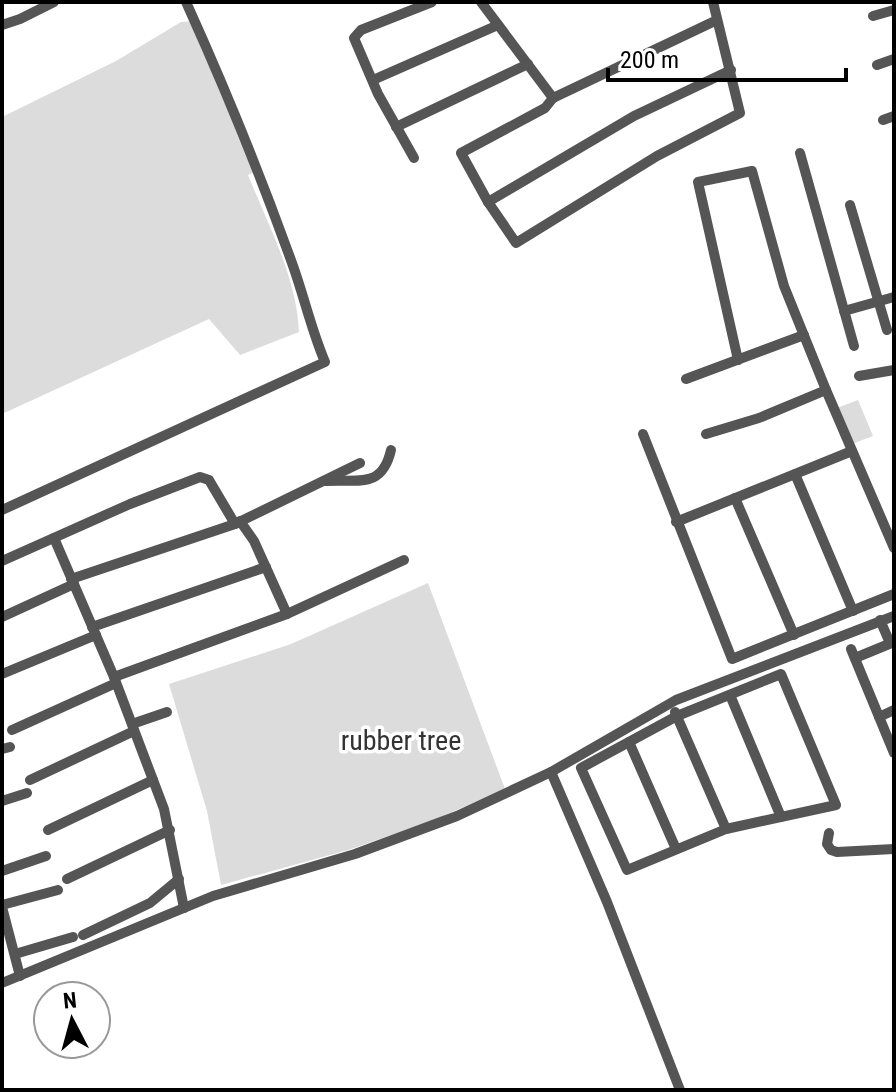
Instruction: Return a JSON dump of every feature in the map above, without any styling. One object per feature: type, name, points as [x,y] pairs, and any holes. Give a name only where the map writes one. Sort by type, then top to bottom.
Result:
[{"type":"street","points":[[2,25],[54,2]]},
{"type":"street","points":[[2,510],[325,362],[259,172],[186,2]]},
{"type":"street","points":[[414,158],[354,38],[361,30],[432,2]]},
{"type":"street","points":[[481,2],[553,98]]},
{"type":"street","points":[[713,2],[740,113],[657,156],[516,243],[488,202],[461,153],[545,108],[553,98],[717,20]]},
{"type":"street","points":[[873,16],[894,10]]},
{"type":"street","points":[[373,80],[498,25]]},
{"type":"street","points":[[877,65],[894,59]]},
{"type":"street","points":[[396,127],[528,64]]},
{"type":"street","points":[[488,202],[634,116],[731,70]]},
{"type":"street","points":[[800,153],[854,346]]},
{"type":"street","points":[[738,360],[698,182],[752,171],[784,286],[894,548]]},
{"type":"street","points":[[850,205],[887,330]]},
{"type":"street","points":[[844,311],[894,297]]},
{"type":"street","points":[[686,379],[804,335]]},
{"type":"street","points":[[859,376],[894,370]]},
{"type":"street","points":[[706,434],[759,418],[826,390]]},
{"type":"street","points":[[643,434],[732,659],[894,594]]},
{"type":"street","points":[[320,482],[361,481],[378,476],[388,465],[391,450]]},
{"type":"street","points":[[676,522],[852,451]]},
{"type":"street","points":[[2,617],[73,582],[238,522],[360,463]]},
{"type":"street","points":[[795,474],[853,611]]},
{"type":"street","points":[[2,561],[130,504],[200,477],[209,480],[254,541],[287,614]]},
{"type":"street","points":[[735,498],[794,635]]},
{"type":"street","points":[[54,538],[115,680],[153,780],[170,830],[184,908]]},
{"type":"street","points":[[12,730],[115,680],[287,614],[404,560]]},
{"type":"street","points":[[2,674],[94,631],[266,567]]},
{"type":"street","points":[[2,983],[213,896],[384,843],[457,816],[551,772],[671,703],[894,616]]},
{"type":"street","points":[[880,620],[892,642],[853,654],[894,753]]},
{"type":"street","points":[[781,674],[836,805],[726,829],[627,870],[581,768],[677,716],[781,674]]},
{"type":"street","points":[[730,695],[781,817]]},
{"type":"street","points":[[671,703],[726,829]]},
{"type":"street","points":[[879,717],[894,710]]},
{"type":"street","points":[[30,780],[167,712]]},
{"type":"street","points":[[629,742],[676,849]]},
{"type":"street","points":[[551,772],[607,902],[680,1090]]},
{"type":"street","points":[[48,830],[153,780]]},
{"type":"street","points":[[2,801],[27,793]]},
{"type":"street","points":[[67,879],[170,830]]},
{"type":"street","points":[[829,833],[827,844],[837,852],[894,849]]},
{"type":"street","points":[[2,871],[46,856]]},
{"type":"street","points":[[15,954],[78,936],[150,903],[179,879]]},
{"type":"street","points":[[20,976],[2,906],[58,890]]},
{"type":"green space","points":[[197,21],[255,172],[248,175],[287,272],[299,332],[240,355],[209,319],[2,414],[2,117],[116,61],[181,22]]},
{"type":"green space","points":[[858,400],[873,436],[852,444],[837,408]]},
{"type":"green space","name":"rubber tree","points":[[428,583],[505,789],[429,822],[348,850],[221,885],[207,811],[169,684],[291,644]]}]
